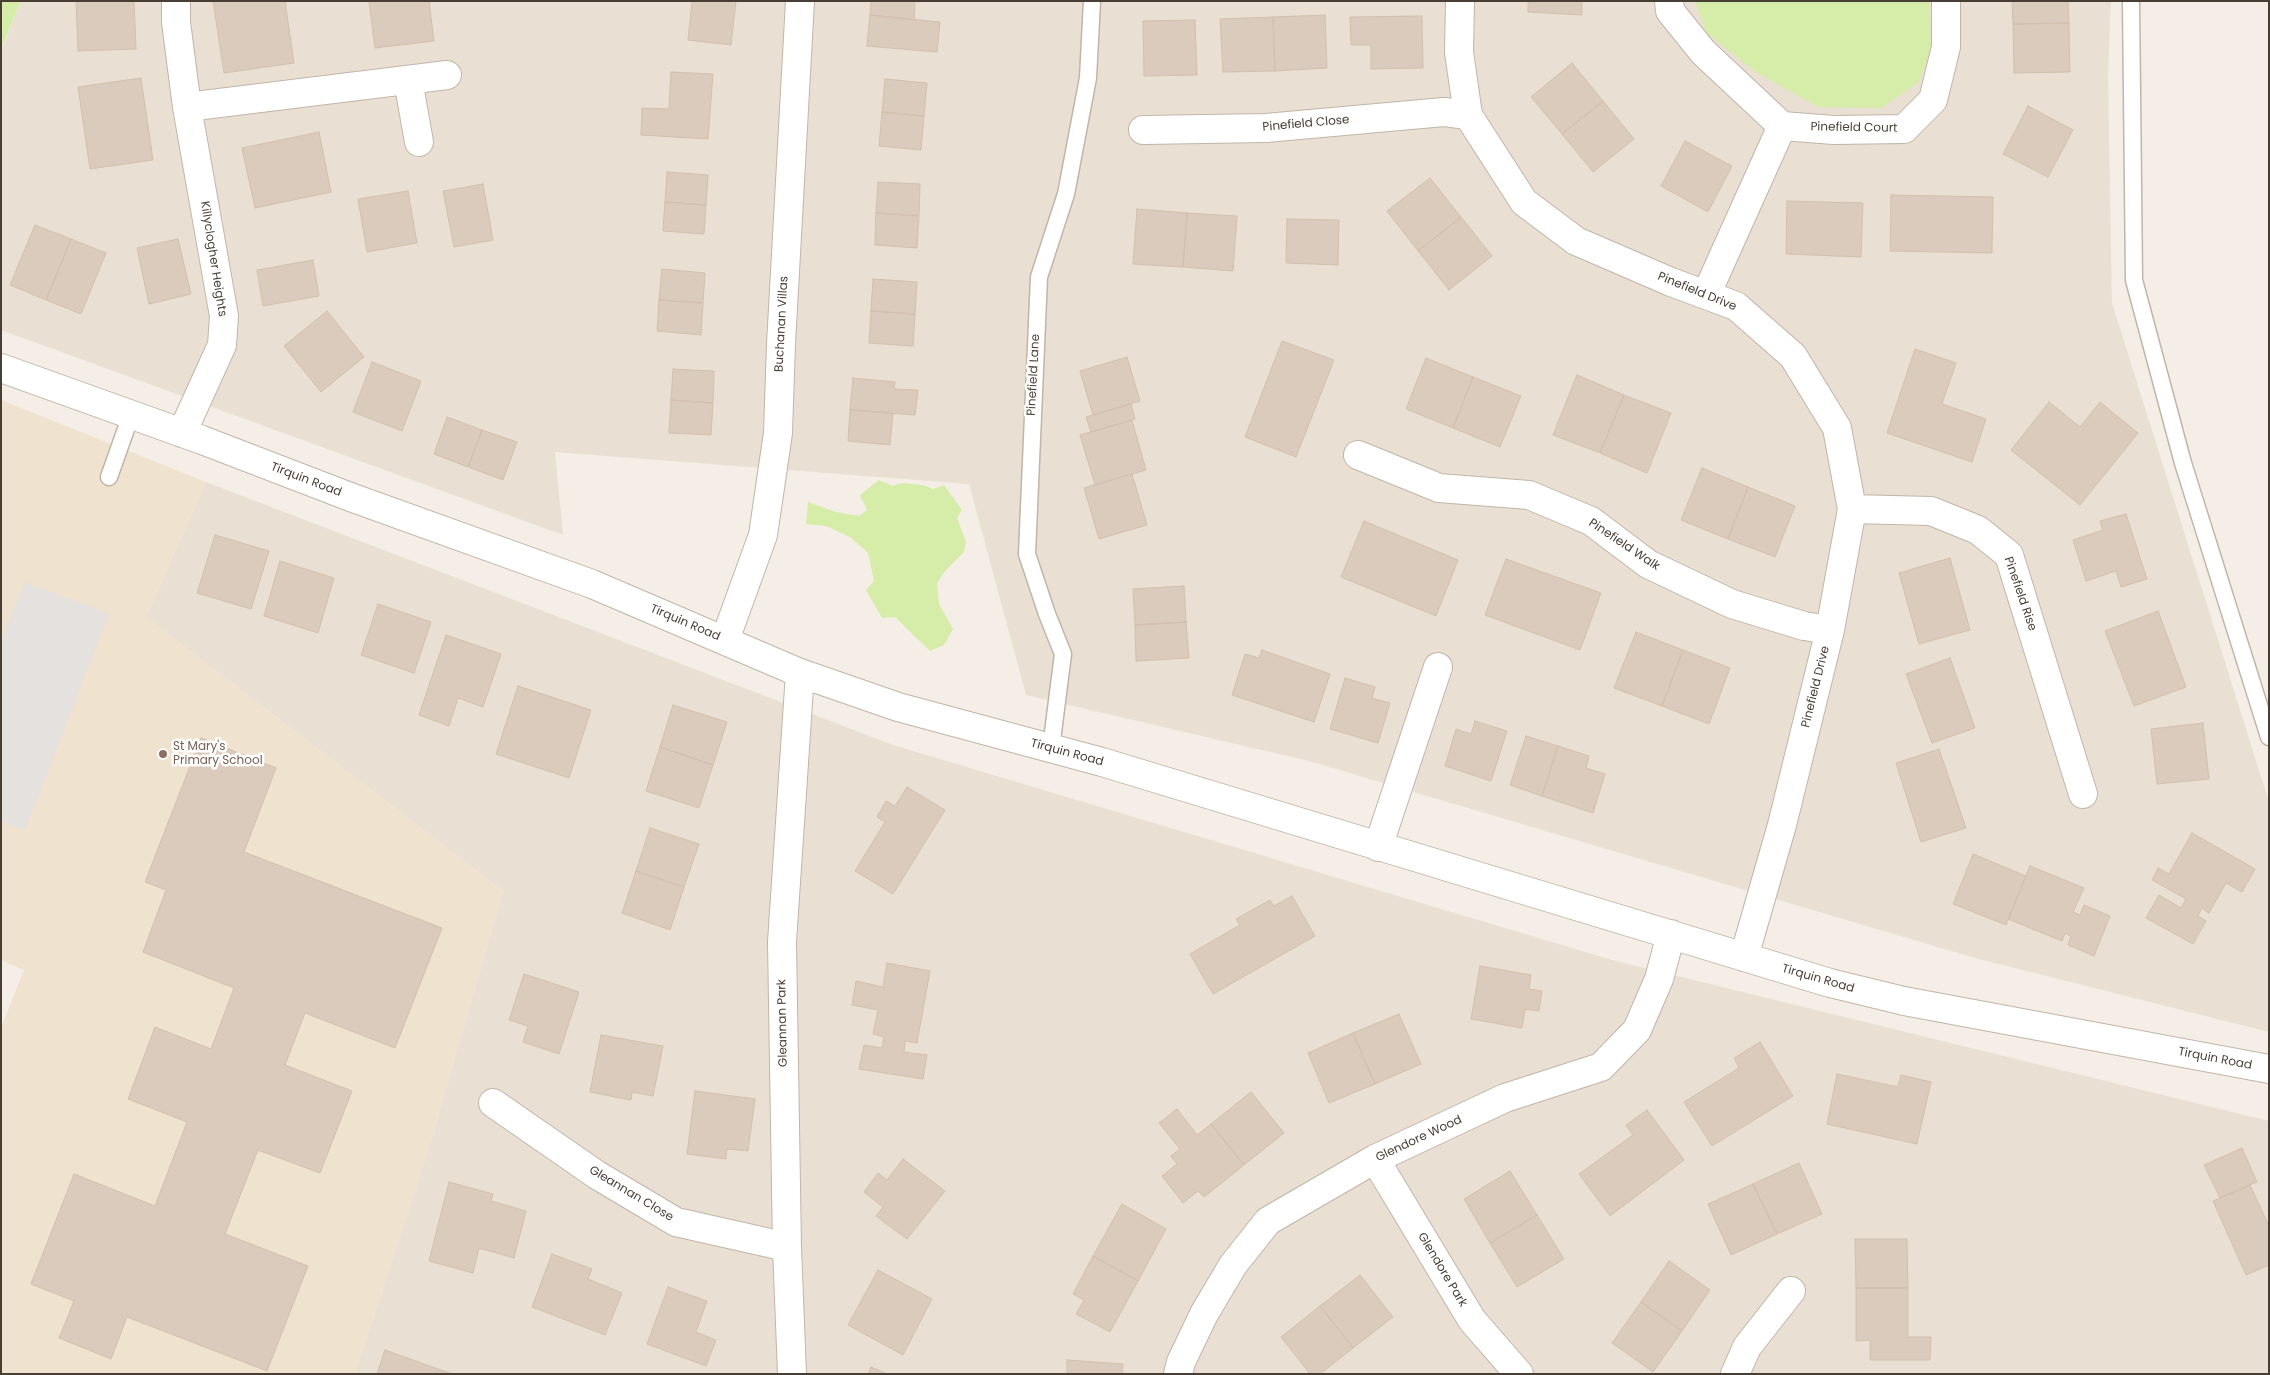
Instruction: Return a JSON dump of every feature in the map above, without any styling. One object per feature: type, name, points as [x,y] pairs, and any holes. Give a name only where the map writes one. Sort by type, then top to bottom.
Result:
[{"type":"street","name":"Killyclogher Heights","points":[[176,1],[176,22],[187,108],[224,316],[222,345],[182,433]]},
{"type":"street","name":"Buchanan Villas","points":[[725,640],[763,535],[778,433],[780,344],[800,1]]},
{"type":"street","name":"Pinefield Drive","points":[[1460,1],[1459,52],[1468,115],[1524,202],[1576,241],[1736,306],[1793,356],[1837,428],[1852,509],[1830,630],[1782,825],[1744,957]]},
{"type":"street","points":[[1669,1],[1670,11],[1703,52],[1782,126],[1706,295]]},
{"type":"street","name":"Pinefield Court","points":[[1782,126],[1834,130],[1904,129],[1933,100],[1946,47],[1946,1]]},
{"type":"street","points":[[187,108],[447,75]]},
{"type":"street","points":[[408,80],[419,142]]},
{"type":"street","name":"Pinefield Close","points":[[1143,130],[1266,128],[1444,112],[1468,115]]},
{"type":"street","name":"Tirquin Road","points":[[1,368],[592,584],[800,673],[898,707],[1051,748],[1830,983],[1904,1001],[2269,1069]]},
{"type":"street","name":"Pinefield Walk","points":[[1358,456],[1438,488],[1529,495],[1591,522],[1648,564],[1732,604],[1804,626],[1830,630]]},
{"type":"street","name":"Pinefield Rise","points":[[1852,509],[1931,511],[1978,530],[2009,555],[2083,794]]},
{"type":"street","points":[[1378,847],[1438,667]]},
{"type":"street","name":"Gleannan Park","points":[[792,1374],[787,1247],[782,942],[800,673]]},
{"type":"street","name":"Glendore Wood","points":[[1178,1374],[1180,1362],[1204,1314],[1233,1265],[1268,1221],[1375,1159],[1505,1098],[1601,1067],[1637,1030],[1659,979],[1671,934]]},
{"type":"street","name":"Gleannan Close","points":[[493,1103],[596,1175],[676,1222],[787,1247]]},
{"type":"street","name":"Glendore Park","points":[[1375,1159],[1472,1320],[1519,1374]]},
{"type":"street","points":[[1736,1374],[1747,1347],[1791,1291]]},
{"type":"lane","name":"Pinefield Lane","points":[[1051,748],[1063,654],[1047,614],[1027,554],[1039,276],[1066,194],[1086,87],[1092,1]]},
{"type":"lane","points":[[2131,1],[2134,280],[2183,463],[2269,737]]},
{"type":"lane","points":[[109,477],[130,415]]},
{"type":"shaded area","points":[[21,1],[2111,1],[2108,76],[2112,303],[2269,802],[2269,1032],[1975,958],[1309,761],[1026,695],[969,484],[555,452],[563,535],[1,330],[1,51]]},
{"type":"shaded area","name":"St Mary's Primary School","points":[[1,400],[206,482],[146,617],[503,891],[430,1144],[355,1374],[1,1374],[1,1028],[24,970],[1,960]]},
{"type":"shaded area","points":[[206,482],[893,745],[1612,960],[2269,1121],[2269,1374],[355,1374],[430,1144],[503,891],[146,617]]},
{"type":"shaded area","points":[[25,582],[109,614],[25,830],[1,821],[1,642]]},
{"type":"green space","points":[[1,1],[21,1],[1,49]]},
{"type":"green space","points":[[1695,1],[1930,1],[1931,50],[1918,83],[1881,108],[1818,107],[1754,71],[1707,33]]},
{"type":"green space","points":[[879,480],[892,486],[902,483],[923,485],[933,489],[944,485],[962,510],[957,518],[966,542],[964,552],[945,571],[937,583],[939,604],[953,629],[944,645],[930,651],[895,617],[882,618],[866,590],[874,581],[868,553],[850,537],[826,526],[806,524],[808,502],[836,512],[859,516],[867,510],[860,495]]},
{"type":"building","points":[[76,1],[134,1],[136,49],[78,51]]},
{"type":"building","points":[[213,1],[285,1],[294,63],[224,73]]},
{"type":"building","points":[[369,1],[429,1],[434,41],[375,48]]},
{"type":"building","points":[[692,1],[736,1],[731,45],[688,40]]},
{"type":"building","points":[[871,1],[915,1],[914,20],[870,15]]},
{"type":"building","points":[[1528,1],[1582,1],[1582,15],[1528,12]]},
{"type":"building","points":[[2012,1],[2068,1],[2069,23],[2013,24]]},
{"type":"building","points":[[870,15],[940,22],[937,52],[867,46]]},
{"type":"building","points":[[1325,15],[1327,68],[1275,71],[1273,17]]},
{"type":"building","points":[[1422,16],[1423,68],[1371,69],[1371,45],[1351,45],[1350,17]]},
{"type":"building","points":[[1273,17],[1275,71],[1223,72],[1220,19]]},
{"type":"building","points":[[1195,20],[1197,75],[1144,76],[1143,21]]},
{"type":"building","points":[[2069,23],[2070,72],[2014,73],[2013,24]]},
{"type":"building","points":[[1572,63],[1603,101],[1562,134],[1531,97]]},
{"type":"building","points":[[671,72],[713,74],[708,139],[641,135],[642,108],[669,109]]},
{"type":"building","points":[[141,78],[153,160],[90,169],[78,87]]},
{"type":"building","points":[[885,79],[927,83],[924,116],[882,112]]},
{"type":"building","points":[[1603,101],[1634,139],[1593,172],[1562,134]]},
{"type":"building","points":[[2028,106],[2073,130],[2048,177],[2003,154]]},
{"type":"building","points":[[882,112],[924,116],[921,150],[879,146]]},
{"type":"building","points":[[319,132],[331,192],[255,208],[242,148]]},
{"type":"building","points":[[1685,141],[1732,166],[1708,212],[1661,186]]},
{"type":"building","points":[[667,172],[708,175],[706,205],[665,202]]},
{"type":"building","points":[[1430,178],[1461,217],[1418,251],[1387,211]]},
{"type":"building","points":[[878,182],[920,184],[919,216],[876,213]]},
{"type":"building","points":[[483,184],[493,240],[454,247],[443,191]]},
{"type":"building","points":[[408,191],[417,243],[367,252],[358,199]]},
{"type":"building","points":[[1891,195],[1993,197],[1992,253],[1890,251]]},
{"type":"building","points":[[1787,201],[1863,203],[1861,257],[1786,254]]},
{"type":"building","points":[[665,202],[706,205],[704,234],[663,231]]},
{"type":"building","points":[[1137,209],[1187,213],[1183,267],[1133,264]]},
{"type":"building","points":[[876,213],[919,216],[917,248],[875,245]]},
{"type":"building","points":[[1187,213],[1237,216],[1233,271],[1183,267]]},
{"type":"building","points":[[1461,217],[1492,256],[1449,290],[1418,251]]},
{"type":"building","points":[[1287,219],[1339,220],[1338,265],[1286,263]]},
{"type":"building","points":[[35,225],[71,239],[46,300],[10,285]]},
{"type":"building","points":[[71,239],[106,253],[81,314],[46,300]]},
{"type":"building","points":[[178,239],[191,294],[149,304],[137,248]]},
{"type":"building","points":[[313,260],[319,296],[263,306],[257,270]]},
{"type":"building","points":[[662,269],[705,273],[703,303],[659,300]]},
{"type":"building","points":[[873,279],[917,282],[915,314],[871,311]]},
{"type":"building","points":[[659,300],[703,303],[701,335],[657,331]]},
{"type":"building","points":[[327,311],[364,357],[321,392],[284,346]]},
{"type":"building","points":[[871,311],[915,314],[913,346],[869,343]]},
{"type":"building","points":[[1282,341],[1334,360],[1296,457],[1245,437]]},
{"type":"building","points":[[1915,349],[1956,363],[1942,404],[1986,419],[1972,462],[1887,433]]},
{"type":"building","points":[[1127,357],[1140,401],[1093,415],[1080,371]]},
{"type":"building","points":[[1426,358],[1473,377],[1453,428],[1406,409]]},
{"type":"building","points":[[372,362],[421,381],[402,431],[353,412]]},
{"type":"building","points":[[673,369],[714,371],[713,403],[671,400]]},
{"type":"building","points":[[1577,375],[1624,395],[1600,453],[1553,435]]},
{"type":"building","points":[[1473,377],[1521,396],[1500,447],[1453,428]]},
{"type":"building","points":[[853,378],[895,382],[894,389],[918,390],[915,415],[850,410]]},
{"type":"building","points":[[1624,395],[1671,413],[1647,473],[1600,453]]},
{"type":"building","points":[[671,400],[713,403],[711,435],[669,433]]},
{"type":"building","points":[[2049,402],[2080,427],[2100,402],[2138,433],[2080,505],[2011,450]]},
{"type":"building","points":[[1131,404],[1135,419],[1091,432],[1086,417]]},
{"type":"building","points":[[850,410],[893,413],[890,445],[848,441]]},
{"type":"building","points":[[447,417],[482,430],[468,467],[434,454]]},
{"type":"building","points":[[1132,420],[1146,470],[1095,485],[1080,435]]},
{"type":"building","points":[[482,430],[517,442],[503,480],[468,467]]},
{"type":"building","points":[[1702,468],[1748,487],[1728,539],[1681,520]]},
{"type":"building","points":[[1132,474],[1147,525],[1099,539],[1084,488]]},
{"type":"building","points":[[1748,487],[1795,506],[1775,557],[1728,539]]},
{"type":"building","points":[[2126,514],[2147,579],[2121,587],[2116,571],[2086,581],[2073,540],[2103,530],[2100,521]]},
{"type":"building","points":[[1364,521],[1458,560],[1436,616],[1341,577]]},
{"type":"building","points":[[215,535],[269,551],[251,609],[197,593]]},
{"type":"building","points":[[1950,558],[1970,630],[1919,644],[1899,573]]},
{"type":"building","points":[[1506,559],[1601,593],[1580,650],[1485,615]]},
{"type":"building","points":[[280,561],[334,578],[318,633],[264,616]]},
{"type":"building","points":[[1184,586],[1186,622],[1135,625],[1133,589]]},
{"type":"building","points":[[378,604],[431,622],[414,673],[361,655]]},
{"type":"building","points":[[2158,611],[2186,687],[2134,706],[2105,631]]},
{"type":"building","points":[[1186,622],[1189,658],[1136,661],[1135,625]]},
{"type":"building","points":[[1636,632],[1683,650],[1662,706],[1614,688]]},
{"type":"building","points":[[446,635],[501,654],[483,707],[458,698],[449,726],[419,715]]},
{"type":"building","points":[[1262,650],[1330,674],[1314,722],[1232,695],[1245,654],[1259,658]]},
{"type":"building","points":[[1683,650],[1730,668],[1709,724],[1662,706]]},
{"type":"building","points":[[1950,658],[1975,728],[1932,743],[1906,674]]},
{"type":"building","points":[[1345,678],[1375,687],[1372,698],[1390,703],[1378,743],[1330,729]]},
{"type":"building","points":[[518,686],[591,710],[569,778],[496,754]]},
{"type":"building","points":[[673,705],[727,722],[713,765],[660,747]]},
{"type":"building","points":[[1475,721],[1507,731],[1491,781],[1445,766],[1456,729],[1471,734]]},
{"type":"building","points":[[2203,723],[2209,779],[2157,784],[2151,729]]},
{"type":"building","points":[[1526,736],[1558,746],[1542,796],[1510,785]]},
{"type":"building","points":[[201,738],[276,768],[244,852],[442,928],[395,1048],[305,1013],[285,1065],[352,1091],[320,1173],[258,1150],[225,1234],[308,1266],[267,1371],[127,1317],[111,1359],[59,1338],[74,1301],[31,1284],[74,1174],[155,1206],[187,1122],[128,1099],[155,1027],[211,1049],[234,988],[143,952],[166,890],[145,882]]},
{"type":"building","points":[[1558,746],[1589,756],[1586,768],[1605,774],[1593,813],[1542,796]]},
{"type":"building","points":[[660,747],[713,765],[699,808],[646,791]]},
{"type":"building","points":[[1939,749],[1966,828],[1921,842],[1896,763]]},
{"type":"building","points":[[907,787],[945,810],[893,894],[855,871],[885,822],[877,817],[886,801],[895,806]]},
{"type":"building","points":[[650,828],[699,844],[684,887],[636,871]]},
{"type":"building","points":[[2192,833],[2255,869],[2242,892],[2226,883],[2209,913],[2202,908],[2198,916],[2206,921],[2193,944],[2146,918],[2159,895],[2181,908],[2186,899],[2152,880],[2158,868],[2169,874]]},
{"type":"building","points":[[1973,854],[2026,876],[2006,925],[1953,904]]},
{"type":"building","points":[[2030,866],[2084,888],[2073,912],[2080,915],[2084,905],[2110,916],[2094,956],[2068,945],[2071,936],[2065,933],[2062,941],[2008,919]]},
{"type":"building","points":[[636,871],[684,887],[670,930],[622,913]]},
{"type":"building","points":[[1292,896],[1315,936],[1213,994],[1190,954],[1240,925],[1236,919],[1270,900],[1274,906]]},
{"type":"building","points":[[887,963],[930,971],[917,1043],[905,1041],[904,1052],[927,1055],[923,1079],[859,1069],[864,1045],[882,1048],[884,1037],[873,1034],[878,1010],[852,1005],[856,981],[883,987]]},
{"type":"building","points":[[1480,966],[1531,975],[1529,989],[1542,991],[1539,1011],[1525,1009],[1522,1028],[1471,1019]]},
{"type":"building","points":[[524,974],[579,992],[559,1054],[523,1042],[528,1026],[509,1020]]},
{"type":"building","points":[[1399,1014],[1421,1064],[1375,1084],[1353,1033]]},
{"type":"building","points":[[1353,1033],[1375,1084],[1329,1103],[1308,1053]]},
{"type":"building","points":[[601,1035],[663,1046],[653,1096],[632,1092],[631,1100],[590,1092]]},
{"type":"building","points":[[1760,1042],[1793,1096],[1712,1146],[1684,1102],[1739,1068],[1734,1058]]},
{"type":"building","points":[[1837,1074],[1898,1087],[1901,1075],[1931,1082],[1917,1144],[1827,1124]]},
{"type":"building","points":[[695,1091],[755,1099],[748,1151],[727,1149],[726,1159],[687,1154]]},
{"type":"building","points":[[1251,1092],[1284,1133],[1244,1165],[1211,1124]]},
{"type":"building","points":[[1177,1109],[1197,1135],[1211,1124],[1244,1165],[1204,1197],[1198,1191],[1183,1203],[1162,1176],[1177,1164],[1171,1156],[1180,1149],[1159,1123]]},
{"type":"building","points":[[1647,1110],[1684,1160],[1610,1216],[1579,1174],[1633,1135],[1626,1125]]},
{"type":"building","points":[[2242,1148],[2257,1182],[2220,1198],[2204,1165]]},
{"type":"building","points":[[903,1159],[945,1191],[907,1239],[876,1216],[883,1207],[864,1192],[878,1173],[887,1180]]},
{"type":"building","points":[[1799,1163],[1822,1214],[1777,1234],[1753,1184]]},
{"type":"building","points":[[1510,1171],[1537,1215],[1490,1243],[1464,1199]]},
{"type":"building","points":[[449,1182],[493,1194],[491,1201],[526,1211],[514,1258],[479,1248],[473,1273],[429,1261]]},
{"type":"building","points":[[1753,1184],[1777,1234],[1731,1255],[1708,1204]]},
{"type":"building","points":[[2250,1185],[2269,1226],[2269,1265],[2246,1275],[2213,1201]]},
{"type":"building","points":[[1122,1204],[1166,1229],[1138,1281],[1093,1256]]},
{"type":"building","points":[[1537,1215],[1564,1259],[1517,1287],[1490,1243]]},
{"type":"building","points":[[1855,1239],[1907,1239],[1908,1288],[1856,1288]]},
{"type":"building","points":[[552,1254],[592,1269],[588,1279],[622,1293],[605,1335],[532,1307]]},
{"type":"building","points":[[1093,1256],[1138,1281],[1110,1332],[1076,1314],[1084,1300],[1073,1294]]},
{"type":"building","points":[[1669,1261],[1710,1290],[1682,1331],[1641,1302]]},
{"type":"building","points":[[878,1270],[932,1299],[903,1355],[848,1325]]},
{"type":"building","points":[[1360,1275],[1393,1317],[1353,1348],[1320,1306]]},
{"type":"building","points":[[668,1287],[707,1301],[696,1332],[716,1340],[706,1366],[647,1344]]},
{"type":"building","points":[[1856,1288],[1908,1288],[1908,1337],[1931,1337],[1930,1360],[1870,1360],[1870,1340],[1856,1341]]},
{"type":"building","points":[[1641,1302],[1682,1331],[1653,1372],[1612,1343]]},
{"type":"building","points":[[1320,1306],[1353,1348],[1320,1374],[1310,1374],[1281,1337]]},
{"type":"building","points":[[385,1350],[452,1374],[377,1374]]},
{"type":"building","points":[[1067,1360],[1123,1364],[1122,1374],[1067,1374]]},
{"type":"building","points":[[871,1367],[887,1374],[868,1374]]},
{"type":"place","name":"St Mary's Primary School","points":[[163,754]]}]
